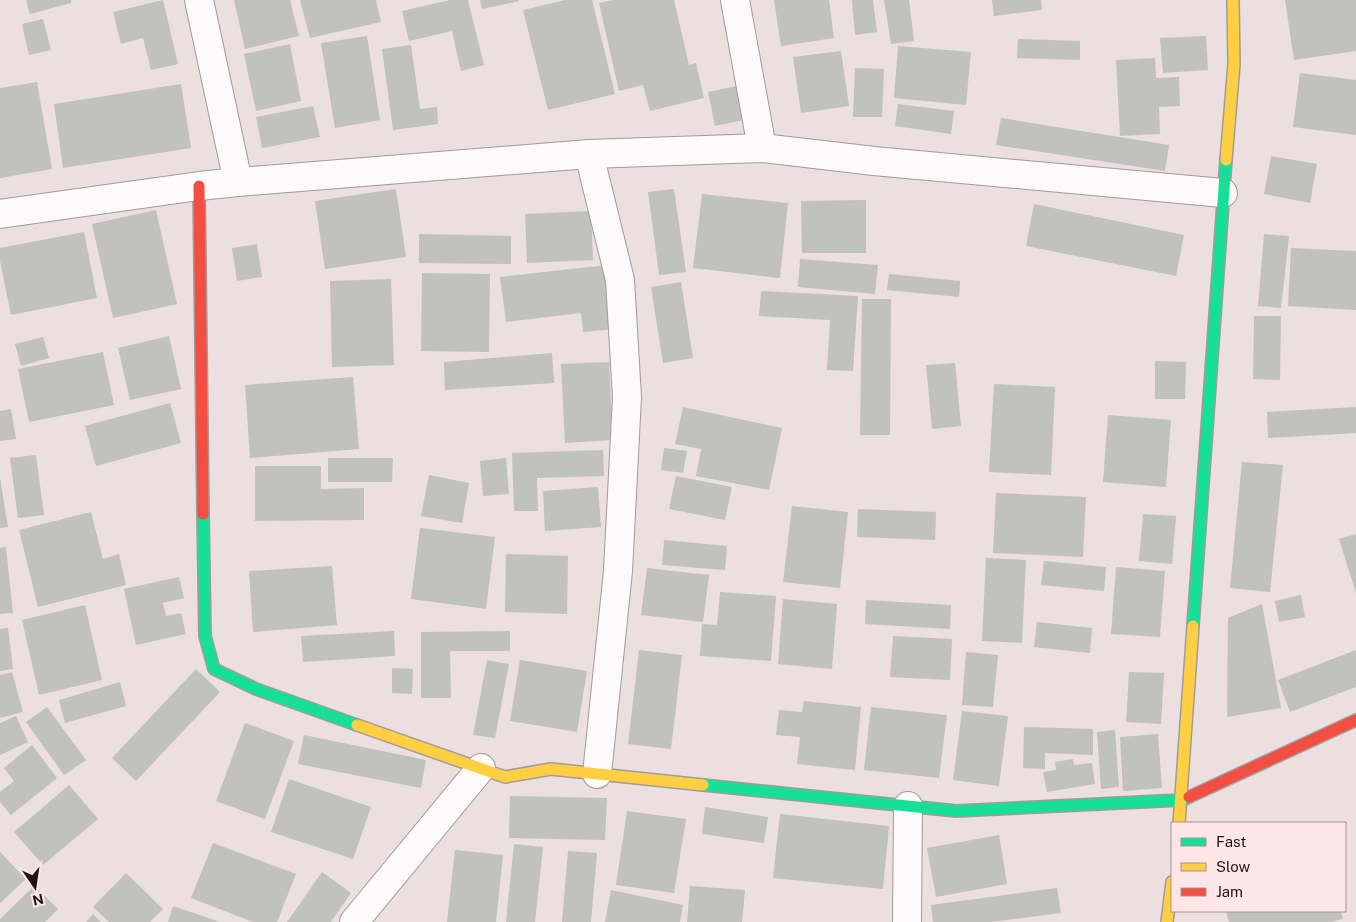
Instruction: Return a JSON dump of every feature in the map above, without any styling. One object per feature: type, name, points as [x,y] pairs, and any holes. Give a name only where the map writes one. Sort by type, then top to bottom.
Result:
[{"type":"street","points":[[199,0],[238,182]]},
{"type":"street","points":[[735,0],[762,148]]},
{"type":"street","points":[[1179,822],[1223,193],[1234,64],[1233,0]]},
{"type":"street","points":[[0,214],[238,182],[589,154],[762,148],[883,162],[1223,193]]},
{"type":"street","points":[[589,154],[620,280],[627,397],[618,571],[597,774]]},
{"type":"street","points":[[199,186],[205,636],[214,669],[256,690],[505,777],[551,769],[956,812],[1182,800],[1356,720]]},
{"type":"street","points":[[354,922],[481,768]]},
{"type":"street","points":[[908,806],[908,922]]},
{"type":"street","points":[[1167,922],[1171,890]]},
{"type":"building","points":[[26,0],[71,0],[71,3],[30,14]]},
{"type":"building","points":[[163,0],[178,64],[151,70],[143,38],[121,44],[113,12]]},
{"type":"building","points":[[234,0],[290,0],[299,36],[245,49]]},
{"type":"building","points":[[300,0],[376,0],[381,22],[310,38]]},
{"type":"building","points":[[450,0],[468,0],[484,65],[461,71],[452,31],[409,41],[402,11]]},
{"type":"building","points":[[480,0],[519,0],[519,1],[482,9]]},
{"type":"building","points":[[565,0],[592,0],[615,94],[548,110],[523,10]]},
{"type":"building","points":[[612,0],[674,0],[689,65],[696,63],[704,98],[650,111],[643,85],[619,91],[599,3]]},
{"type":"building","points":[[774,0],[829,0],[834,38],[781,46]]},
{"type":"building","points":[[852,0],[873,0],[877,32],[855,35]]},
{"type":"building","points":[[884,0],[909,0],[914,41],[891,44]]},
{"type":"building","points":[[992,0],[1041,0],[1042,10],[994,16]]},
{"type":"building","points":[[1285,0],[1356,0],[1356,51],[1294,60]]},
{"type":"building","points":[[43,19],[51,50],[29,55],[22,24]]},
{"type":"building","points":[[367,36],[380,120],[335,128],[321,43]]},
{"type":"building","points":[[1206,36],[1208,70],[1163,73],[1160,38]]},
{"type":"building","points":[[1018,39],[1080,41],[1080,60],[1017,58]]},
{"type":"building","points":[[290,44],[301,101],[256,111],[244,54]]},
{"type":"building","points":[[411,45],[420,109],[437,107],[438,124],[393,130],[382,49]]},
{"type":"building","points":[[898,46],[971,52],[966,105],[894,98]]},
{"type":"building","points":[[841,51],[849,106],[801,113],[793,57]]},
{"type":"building","points":[[1155,58],[1156,78],[1179,77],[1180,106],[1159,107],[1160,134],[1120,136],[1116,60]]},
{"type":"building","points":[[855,68],[884,69],[882,117],[853,117]]},
{"type":"building","points":[[1300,73],[1356,80],[1356,135],[1293,127]]},
{"type":"building","points":[[37,82],[52,169],[0,178],[0,88]]},
{"type":"building","points":[[181,84],[191,148],[63,168],[54,104]]},
{"type":"building","points":[[737,86],[744,120],[715,126],[708,92]]},
{"type":"building","points":[[898,104],[954,111],[951,134],[895,126]]},
{"type":"building","points":[[313,106],[320,137],[262,148],[256,117]]},
{"type":"building","points":[[1001,118],[1169,145],[1165,171],[996,145]]},
{"type":"building","points":[[1271,156],[1317,164],[1310,203],[1264,194]]},
{"type":"building","points":[[396,189],[406,257],[325,269],[315,201]]},
{"type":"building","points":[[674,189],[686,272],[659,275],[648,192]]},
{"type":"building","points":[[702,194],[788,203],[780,278],[693,268]]},
{"type":"building","points":[[866,200],[866,253],[802,253],[801,201]]},
{"type":"building","points":[[1034,204],[1184,235],[1176,276],[1026,246]]},
{"type":"building","points":[[156,210],[177,304],[113,318],[92,224]]},
{"type":"building","points":[[591,211],[593,260],[527,263],[525,214]]},
{"type":"building","points":[[84,232],[97,298],[11,315],[0,261],[0,248]]},
{"type":"building","points":[[419,234],[511,236],[511,264],[419,263]]},
{"type":"building","points":[[1264,234],[1289,236],[1281,308],[1258,306]]},
{"type":"building","points":[[257,244],[262,277],[237,281],[232,248]]},
{"type":"building","points":[[1291,248],[1356,251],[1356,310],[1288,306]]},
{"type":"building","points":[[800,259],[878,265],[875,294],[798,287]]},
{"type":"building","points":[[607,265],[614,329],[583,332],[581,313],[506,322],[500,277]]},
{"type":"building","points":[[422,273],[490,274],[489,352],[421,351]]},
{"type":"building","points":[[889,274],[960,281],[959,297],[887,290]]},
{"type":"building","points":[[391,279],[394,365],[332,367],[330,281]]},
{"type":"building","points":[[681,282],[693,358],[663,363],[651,287]]},
{"type":"building","points":[[761,291],[858,296],[853,371],[827,370],[830,320],[759,316]]},
{"type":"building","points":[[862,299],[891,299],[890,435],[860,435]]},
{"type":"building","points":[[1254,316],[1281,316],[1280,380],[1253,379]]},
{"type":"building","points":[[169,336],[181,389],[130,400],[118,348]]},
{"type":"building","points":[[43,337],[49,358],[21,366],[15,344]]},
{"type":"building","points":[[103,352],[114,405],[29,422],[18,369]]},
{"type":"building","points":[[552,353],[554,383],[445,390],[444,362]]},
{"type":"building","points":[[1155,361],[1186,362],[1185,399],[1155,399]]},
{"type":"building","points":[[609,362],[613,440],[565,443],[561,364]]},
{"type":"building","points":[[955,363],[961,426],[932,429],[926,365]]},
{"type":"building","points":[[353,377],[359,449],[250,458],[245,385]]},
{"type":"building","points":[[994,384],[1055,387],[1051,475],[989,472]]},
{"type":"building","points":[[170,403],[181,443],[96,466],[85,426]]},
{"type":"building","points":[[683,407],[782,428],[769,490],[696,476],[701,449],[675,444]]},
{"type":"building","points":[[1356,407],[1356,433],[1268,438],[1267,412]]},
{"type":"building","points":[[11,409],[16,439],[0,441],[0,411]]},
{"type":"building","points":[[1108,415],[1171,420],[1166,487],[1103,482]]},
{"type":"building","points":[[664,448],[687,451],[683,473],[661,470]]},
{"type":"building","points":[[603,450],[604,476],[537,478],[538,511],[514,511],[512,453]]},
{"type":"building","points":[[36,455],[44,515],[18,518],[10,458]]},
{"type":"building","points":[[328,458],[393,458],[392,482],[328,482]]},
{"type":"building","points":[[506,458],[509,494],[483,496],[480,461]]},
{"type":"building","points":[[1242,462],[1283,465],[1270,592],[1230,588]]},
{"type":"building","points":[[255,466],[321,466],[321,489],[364,488],[364,520],[255,521]]},
{"type":"building","points":[[429,475],[469,483],[462,523],[421,516]]},
{"type":"building","points":[[676,476],[732,487],[725,520],[669,509]]},
{"type":"building","points":[[0,478],[8,527],[0,528]]},
{"type":"building","points":[[598,487],[601,527],[545,531],[543,491]]},
{"type":"building","points":[[996,493],[1086,497],[1083,557],[993,553]]},
{"type":"building","points":[[792,506],[848,512],[840,588],[783,582]]},
{"type":"building","points":[[858,509],[936,512],[935,540],[857,537]]},
{"type":"building","points":[[91,512],[103,559],[119,554],[126,585],[38,607],[19,530]]},
{"type":"building","points":[[1143,514],[1176,516],[1172,564],[1139,561]]},
{"type":"building","points":[[420,528],[495,537],[486,609],[411,599]]},
{"type":"building","points":[[1356,534],[1356,593],[1339,539]]},
{"type":"building","points":[[664,540],[727,546],[725,570],[662,565]]},
{"type":"building","points":[[6,547],[13,613],[0,614],[0,548]]},
{"type":"building","points":[[506,554],[568,556],[567,614],[505,612]]},
{"type":"building","points":[[986,558],[1026,560],[1022,643],[982,641]]},
{"type":"building","points":[[1044,561],[1106,567],[1104,591],[1041,585]]},
{"type":"building","points":[[332,566],[337,625],[253,632],[249,571]]},
{"type":"building","points":[[1116,567],[1165,571],[1160,637],[1111,634]]},
{"type":"building","points":[[647,568],[709,575],[703,622],[641,615]]},
{"type":"building","points":[[179,577],[184,598],[163,603],[166,616],[181,613],[186,634],[136,645],[124,589]]},
{"type":"building","points":[[720,592],[776,596],[771,661],[700,656],[702,624],[717,625]]},
{"type":"building","points":[[1301,595],[1305,617],[1279,622],[1275,601]]},
{"type":"building","points":[[783,599],[837,604],[832,669],[778,664]]},
{"type":"building","points":[[866,600],[951,605],[950,629],[865,624]]},
{"type":"building","points":[[1262,604],[1281,708],[1227,717],[1228,618]]},
{"type":"building","points":[[85,605],[102,680],[39,695],[22,620]]},
{"type":"building","points":[[1037,622],[1092,628],[1090,653],[1034,647]]},
{"type":"building","points":[[8,628],[13,669],[0,671],[0,629]]},
{"type":"building","points":[[394,631],[395,656],[303,662],[301,636]]},
{"type":"building","points":[[510,631],[510,651],[450,651],[451,698],[421,698],[421,632]]},
{"type":"building","points":[[893,636],[952,639],[950,680],[890,677]]},
{"type":"building","points":[[639,650],[682,655],[671,749],[628,744]]},
{"type":"building","points":[[1356,650],[1356,687],[1290,712],[1278,680]]},
{"type":"building","points":[[966,652],[998,655],[993,707],[962,705]]},
{"type":"building","points":[[487,660],[509,664],[495,738],[473,735]]},
{"type":"building","points":[[520,660],[587,671],[577,732],[510,721]]},
{"type":"building","points":[[392,668],[413,669],[412,694],[392,693]]},
{"type":"building","points":[[196,669],[220,692],[136,781],[112,758]]},
{"type":"building","points":[[12,672],[23,712],[0,718],[0,675]]},
{"type":"building","points":[[1129,672],[1164,673],[1161,724],[1126,722]]},
{"type":"building","points":[[120,682],[126,706],[65,723],[59,700]]},
{"type":"building","points":[[804,701],[861,707],[855,770],[797,764],[800,737],[776,735],[779,710],[802,712]]},
{"type":"building","points":[[47,707],[86,760],[64,775],[26,722]]},
{"type":"building","points":[[871,707],[947,715],[939,778],[864,770]]},
{"type":"building","points":[[962,711],[1008,716],[999,786],[953,780]]},
{"type":"building","points":[[16,716],[28,742],[0,755],[0,723]]},
{"type":"building","points":[[245,723],[294,741],[265,819],[216,801]]},
{"type":"building","points":[[1024,727],[1093,729],[1093,755],[1045,753],[1045,769],[1023,768]]},
{"type":"building","points":[[1115,730],[1119,787],[1101,789],[1097,732]]},
{"type":"building","points":[[1158,734],[1162,788],[1123,791],[1120,737]]},
{"type":"building","points":[[304,735],[426,760],[421,788],[298,764]]},
{"type":"building","points":[[32,745],[57,778],[11,815],[0,802],[0,792],[14,781],[4,768]]},
{"type":"building","points":[[1073,759],[1074,765],[1092,763],[1095,784],[1047,792],[1043,772],[1056,770],[1055,762]]},
{"type":"building","points":[[289,779],[371,807],[353,859],[271,832]]},
{"type":"building","points":[[69,785],[98,819],[43,865],[14,832]]},
{"type":"building","points":[[510,796],[607,798],[605,840],[509,838]]},
{"type":"building","points":[[705,807],[768,817],[764,843],[702,834]]},
{"type":"building","points":[[627,811],[686,819],[674,893],[616,885]]},
{"type":"building","points":[[780,814],[889,826],[883,889],[773,878]]},
{"type":"building","points":[[999,835],[1007,884],[936,897],[927,848]]},
{"type":"building","points":[[213,843],[296,874],[277,922],[253,922],[191,898]]},
{"type":"building","points":[[514,844],[543,847],[535,922],[506,922]]},
{"type":"building","points":[[455,850],[503,855],[496,922],[447,922]]},
{"type":"building","points":[[568,851],[597,853],[591,922],[562,922]]},
{"type":"building","points":[[0,852],[26,879],[0,903]]},
{"type":"building","points":[[322,872],[351,893],[331,922],[287,922]]},
{"type":"building","points":[[126,873],[163,909],[150,922],[109,922],[93,907]]},
{"type":"building","points":[[34,886],[58,909],[45,922],[0,922],[0,919]]},
{"type":"building","points":[[690,886],[745,890],[742,922],[687,922]]},
{"type":"building","points":[[1057,888],[1061,913],[991,922],[933,922],[931,905]]},
{"type":"building","points":[[611,890],[683,905],[680,922],[605,922]]},
{"type":"building","points":[[173,906],[220,922],[168,922]]},
{"type":"building","points":[[1226,912],[1341,912],[1343,919],[1331,922],[1229,922]]},
{"type":"building","points":[[93,914],[101,922],[86,922]]},
{"type":"traffic: fast","points":[[1193,626],[1226,160]]},
{"type":"traffic: fast","points":[[203,514],[205,636],[214,669],[256,689],[357,725]]},
{"type":"traffic: fast","points":[[703,785],[956,811],[1182,800],[1189,797]]},
{"type":"traffic: slow","points":[[1226,160],[1234,64],[1233,0]]},
{"type":"traffic: slow","points":[[1179,822],[1193,626]]},
{"type":"traffic: slow","points":[[357,725],[505,777],[551,769],[703,785]]},
{"type":"traffic: slow","points":[[1167,922],[1171,890]]},
{"type":"traffic: jam","points":[[199,186],[203,514]]},
{"type":"traffic: jam","points":[[1189,797],[1356,720]]}]
